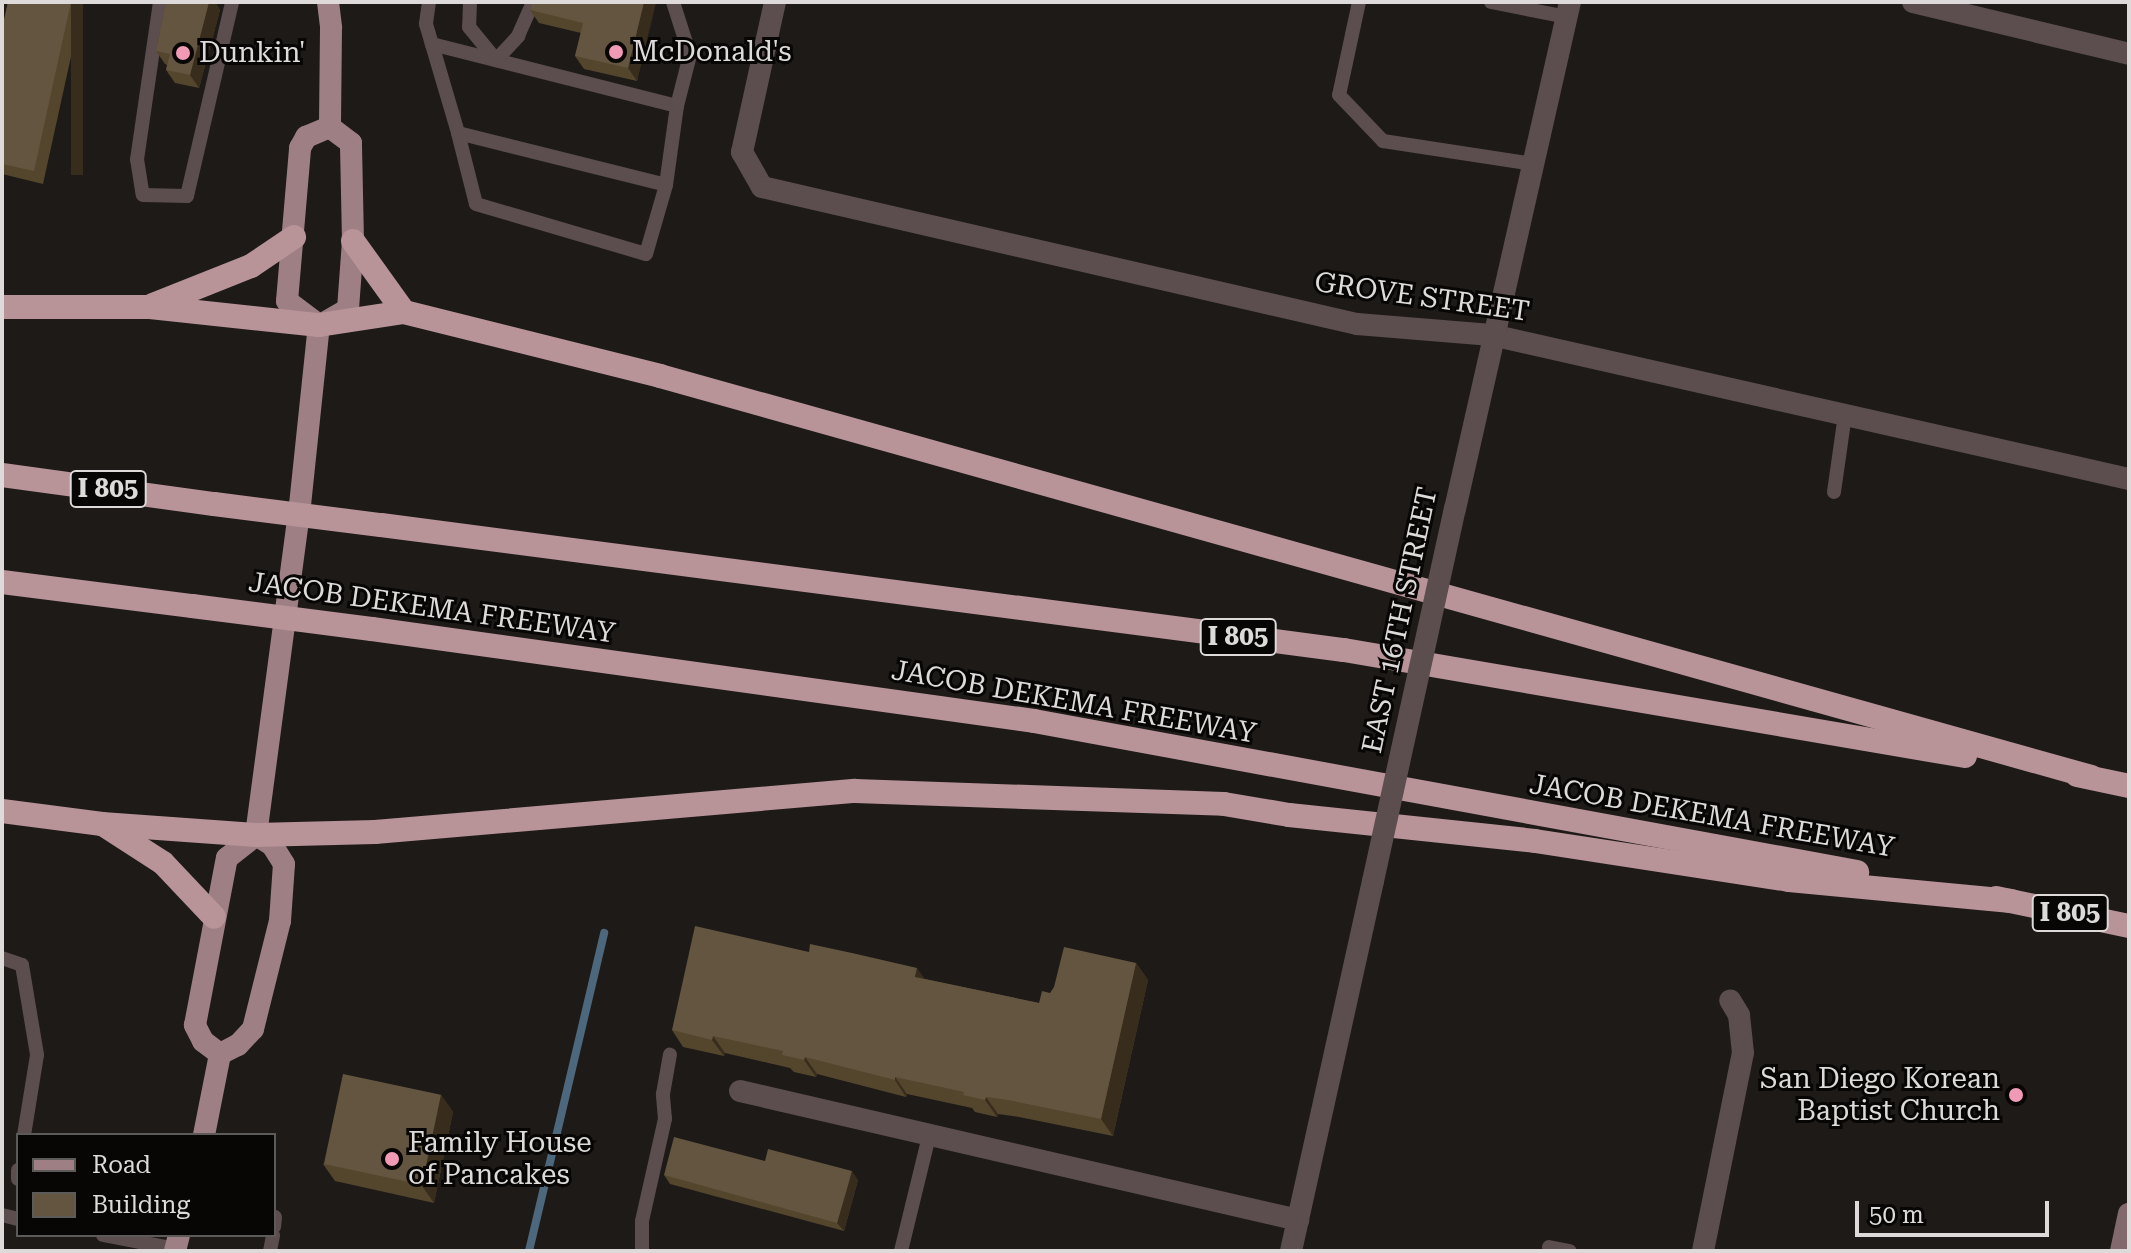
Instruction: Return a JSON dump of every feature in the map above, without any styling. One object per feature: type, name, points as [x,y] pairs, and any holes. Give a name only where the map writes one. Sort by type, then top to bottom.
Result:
[{"type":"highway","points":[[150,307],[251,266],[294,237]]},
{"type":"highway","points":[[353,241],[404,312]]},
{"type":"highway","points":[[2,307],[150,307],[319,325],[404,312],[676,380],[2091,777]]},
{"type":"highway","name":"I 805","points":[[2,475],[1344,650],[2129,786]]},
{"type":"highway","name":"JACOB DEKEMA FREEWAY","points":[[2,582],[372,629],[1034,721],[2011,901],[2129,926]]},
{"type":"highway","points":[[2,811],[102,824],[256,835],[375,832],[855,791],[1208,804],[1535,841],[1789,880],[2011,901]]},
{"type":"highway","points":[[102,824],[163,863],[214,917]]},
{"type":"main road","points":[[328,2],[331,28],[330,127]]},
{"type":"main road","points":[[319,325],[287,301],[300,148],[306,137],[330,127]]},
{"type":"main road","points":[[319,325],[348,309],[353,241],[351,143],[330,127]]},
{"type":"main road","points":[[220,1054],[203,1041],[195,1025],[227,858],[256,835],[300,505],[319,325]]},
{"type":"main road","points":[[220,1054],[238,1045],[253,1029],[280,921],[284,864],[272,845],[256,835]]},
{"type":"main road","points":[[204,1133],[220,1054]]},
{"type":"main road","points":[[2121,1251],[2129,1214]]},
{"type":"street","name":"GROVE STREET","points":[[775,2],[742,152],[762,187],[1357,324],[1492,335],[2129,479]]},
{"type":"street","points":[[1913,2],[2129,54]]},
{"type":"street","name":"EAST 16TH STREET","points":[[1291,1251],[1492,335],[1568,10]]},
{"type":"street","points":[[1703,1251],[1743,1053],[1739,1015],[1730,1000]]},
{"type":"street","points":[[740,1091],[1298,1220]]},
{"type":"lane","points":[[160,2],[137,159],[143,195],[187,196],[232,2]]},
{"type":"lane","points":[[429,2],[426,24],[476,204],[646,254],[666,185],[677,106],[690,55],[673,2]]},
{"type":"lane","points":[[470,2],[469,27],[496,60]]},
{"type":"lane","points":[[496,60],[518,36],[533,2]]},
{"type":"lane","points":[[1359,2],[1339,95],[1383,141],[1534,164]]},
{"type":"lane","points":[[1491,2],[1568,10]]},
{"type":"lane","points":[[432,44],[677,106]]},
{"type":"lane","points":[[458,133],[666,185]]},
{"type":"lane","points":[[1834,492],[1845,415]]},
{"type":"lane","points":[[2,958],[22,965],[37,1055],[24,1133]]},
{"type":"lane","points":[[642,1251],[642,1221],[665,1119],[662,1110],[670,1055]]},
{"type":"lane","points":[[901,1251],[929,1136]]},
{"type":"lane","points":[[118,1237],[177,1245]]},
{"type":"lane","points":[[1549,1247],[1570,1251]]},
{"type":"building","points":[[8,2],[71,2],[34,171],[2,164],[2,29]]},
{"type":"building","points":[[166,2],[209,2],[190,75],[166,70],[170,54],[156,51]]},
{"type":"building","name":"McDonald's","points":[[532,2],[644,2],[628,68],[575,56],[583,23],[530,10]]},
{"type":"building","points":[[695,926],[809,952],[810,944],[852,953],[917,968],[915,977],[1039,1003],[1042,991],[1050,993],[1054,987],[1064,947],[1136,963],[1101,1119],[1008,1100],[986,1097],[985,1100],[963,1095],[964,1092],[895,1077],[895,1080],[805,1057],[804,1060],[782,1055],[783,1051],[672,1030]]},
{"type":"building","name":"Family House of Pancakes","points":[[343,1074],[441,1095],[422,1185],[324,1164]]},
{"type":"building","points":[[674,1137],[765,1161],[768,1149],[852,1171],[837,1223],[664,1175]]},
{"type":"waterway","points":[[529,1251],[604,933]]},
{"type":"place","name":"McDonald's","points":[[616,52]]},
{"type":"place","name":"Dunkin'","points":[[183,53]]},
{"type":"place","name":"San Diego Korean Baptist Church","points":[[2016,1095]]},
{"type":"place","name":"Family House of Pancakes","points":[[392,1159]]}]
